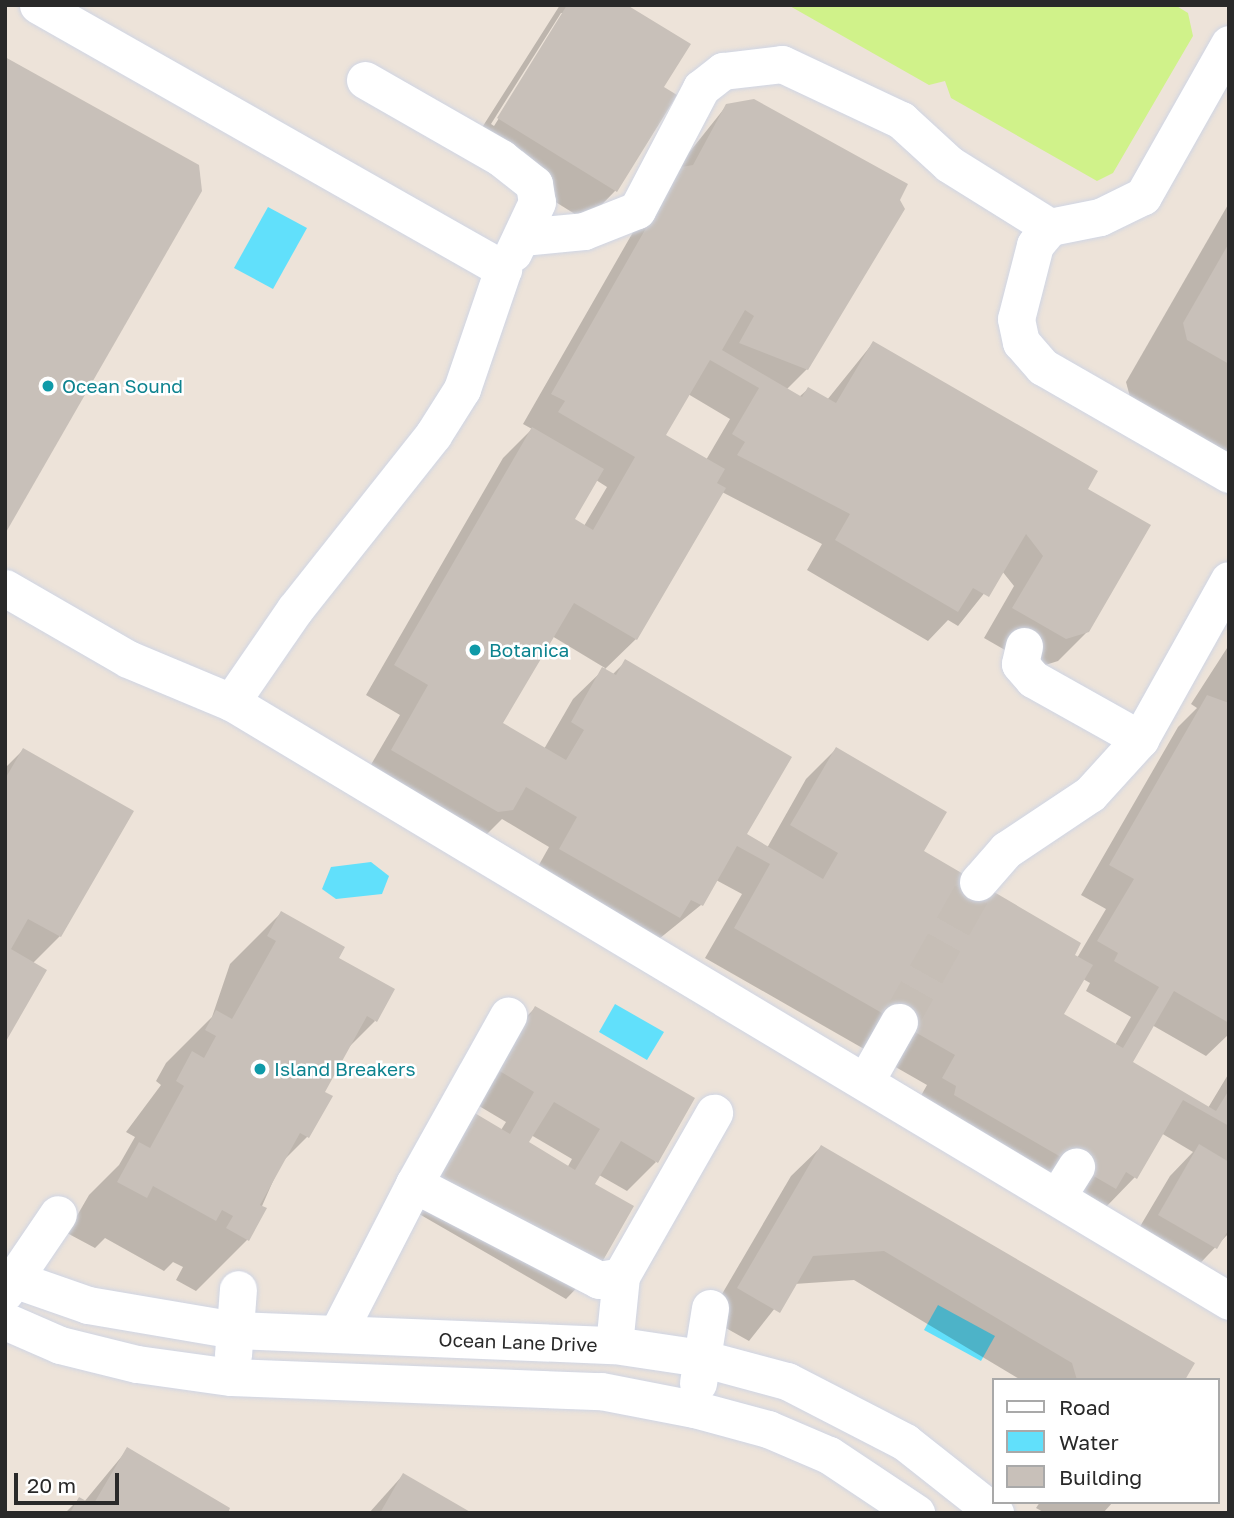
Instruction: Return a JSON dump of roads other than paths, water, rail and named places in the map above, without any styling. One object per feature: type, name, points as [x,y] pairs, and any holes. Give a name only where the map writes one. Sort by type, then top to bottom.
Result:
[{"type":"street","points":[[57,10],[503,269]]},
{"type":"street","points":[[1229,44],[1143,196],[1100,217],[1049,227],[1035,245],[1022,282],[1016,319],[1021,342],[1043,367],[1229,474]]},
{"type":"street","points":[[522,237],[584,231],[637,210],[701,88],[723,71],[782,64],[901,120],[948,164],[1049,227]]},
{"type":"street","points":[[231,702],[295,610],[433,435],[461,389],[503,269],[522,237],[537,202],[534,184],[521,170],[365,80]]},
{"type":"street","points":[[978,882],[1006,850],[1090,794],[1140,739],[1229,580]]},
{"type":"street","points":[[5,588],[128,659],[231,702],[1229,1301]]},
{"type":"street","points":[[1024,646],[1020,664],[1033,679],[1140,739]]},
{"type":"street","points":[[337,1335],[414,1184],[508,1016]]},
{"type":"street","points":[[864,1082],[899,1022]]},
{"type":"street","points":[[614,1345],[621,1276],[714,1113]]},
{"type":"street","points":[[1057,1197],[1076,1166]]},
{"type":"street","points":[[414,1184],[599,1280],[621,1276]]},
{"type":"street","points":[[9,1284],[58,1214]]},
{"type":"street","name":"Ocean Lane Drive","points":[[9,1284],[88,1305],[235,1331],[614,1345],[701,1358],[787,1381],[905,1442],[995,1513]]},
{"type":"street","points":[[231,1377],[238,1289]]},
{"type":"street","points":[[694,1409],[710,1308]]},
{"type":"street","points":[[5,1321],[60,1345],[137,1364],[231,1377],[601,1391],[694,1409],[768,1429],[828,1455],[916,1513]]},
{"type":"water","points":[[268,207],[307,228],[273,289],[234,268]]},
{"type":"water","points":[[371,862],[389,876],[382,894],[336,899],[322,889],[331,867]]},
{"type":"water","points":[[615,1004],[664,1032],[647,1060],[599,1032]]},
{"type":"water","points":[[938,1305],[995,1336],[981,1361],[924,1330]]},
{"type":"tunnel","points":[[899,1022],[978,882]]},
{"type":"place","name":"Ocean Sound","points":[[48,386]]},
{"type":"place","name":"Botanica","points":[[475,650]]},
{"type":"place","name":"Island Breakers","points":[[260,1069]]}]
